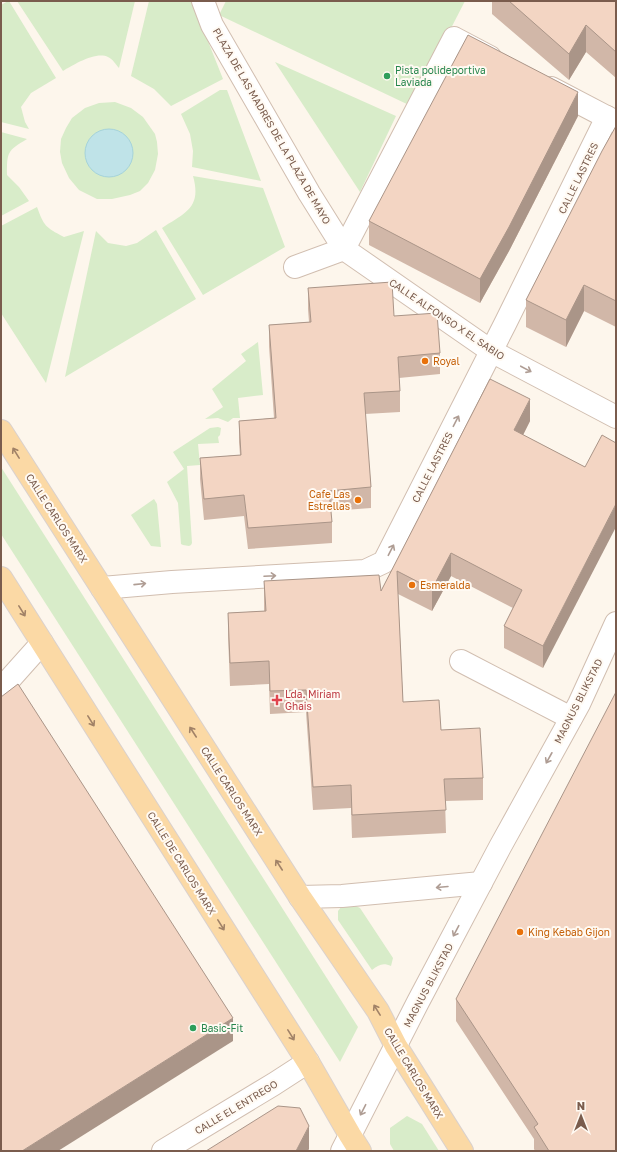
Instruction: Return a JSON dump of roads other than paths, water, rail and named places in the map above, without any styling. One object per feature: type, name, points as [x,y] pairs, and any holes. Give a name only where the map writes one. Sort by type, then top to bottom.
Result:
[{"type":"main road","name":"CALLE CARLOS MARX","points":[[1,431],[300,897],[378,1011],[396,1046],[462,1151]]},
{"type":"main road","name":"CALLE DE CARLOS MARX","points":[[1,578],[308,1062],[351,1146]]},
{"type":"street","name":"PLAZA DE LAS MADRES DE LA PLAZA DE MAYO","points":[[203,1],[212,25],[309,193],[344,249]]},
{"type":"street","points":[[295,267],[344,249],[454,38],[510,67]]},
{"type":"street","points":[[532,78],[612,119]]},
{"type":"street","name":"CALLE LASTRES","points":[[102,588],[172,582],[365,571],[384,562],[491,351],[612,119]]},
{"type":"street","name":"CALLE ALFONSO X EL SABIO","points":[[344,249],[491,351],[616,417]]},
{"type":"street","name":"MAGNUS BLIKSTAD","points":[[351,1146],[396,1046],[481,883],[579,704],[616,624]]},
{"type":"street","points":[[1,689],[42,643]]},
{"type":"street","points":[[461,661],[571,718]]},
{"type":"street","points":[[300,897],[342,896],[481,883]]},
{"type":"street","name":"CALLE EL ENTREGO","points":[[163,1151],[308,1062]]},
{"type":"water","points":[[109,129],[118,131],[126,136],[131,144],[133,153],[131,162],[126,170],[118,175],[109,177],[100,175],[92,170],[87,162],[85,153],[87,144],[92,136],[100,131]]},
{"type":"place","name":"Pista polideportiva Laviada","points":[[387,76]]},
{"type":"place","name":"Royal","points":[[425,361]]},
{"type":"place","name":"Cafe Las Estrellas","points":[[358,500]]},
{"type":"place","name":"Esmeralda","points":[[412,585]]},
{"type":"place","name":"Lda. Miriam Ghais","points":[[277,700]]},
{"type":"place","name":"King Kebab Gijon","points":[[520,932]]},
{"type":"place","name":"Basic-Fit","points":[[193,1028]]}]
